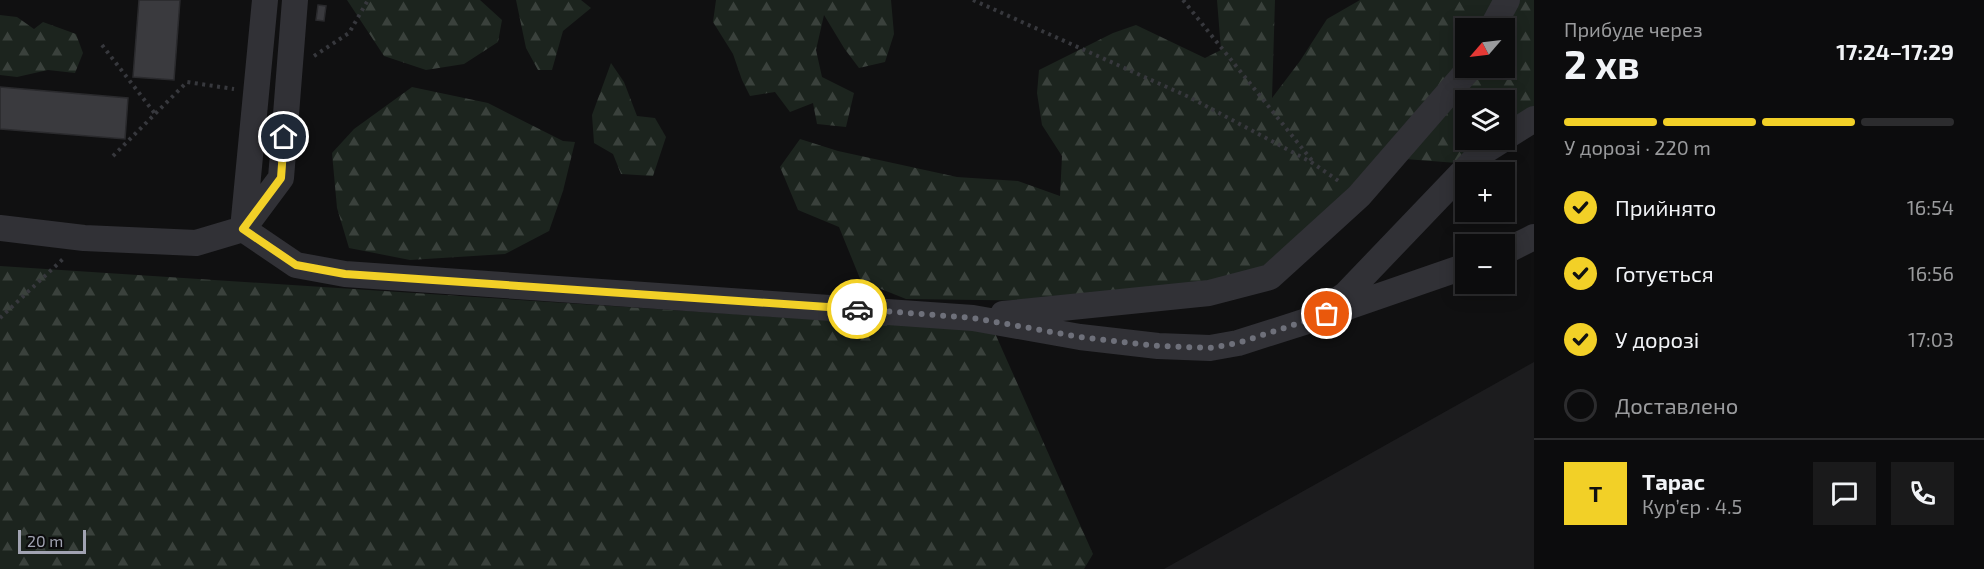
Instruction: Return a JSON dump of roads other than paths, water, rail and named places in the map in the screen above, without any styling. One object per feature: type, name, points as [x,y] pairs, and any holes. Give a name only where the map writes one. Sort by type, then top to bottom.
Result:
[{"type":"street","points":[[243,229],[265,0]]},
{"type":"street","points":[[0,228],[84,238],[196,243],[243,229],[281,178],[295,0]]},
{"type":"street","points":[[1498,18],[1508,0]]},
{"type":"street","points":[[973,318],[1209,293],[1270,277],[1359,196],[1461,78]]},
{"type":"street","points":[[1515,131],[1534,119]]},
{"type":"street","points":[[1307,321],[1346,294],[1486,150]]},
{"type":"street","points":[[243,229],[296,265],[345,274],[973,318],[1080,337],[1158,346],[1210,348],[1238,343],[1307,321],[1455,270]]},
{"type":"street","points":[[1515,246],[1534,237]]}]
